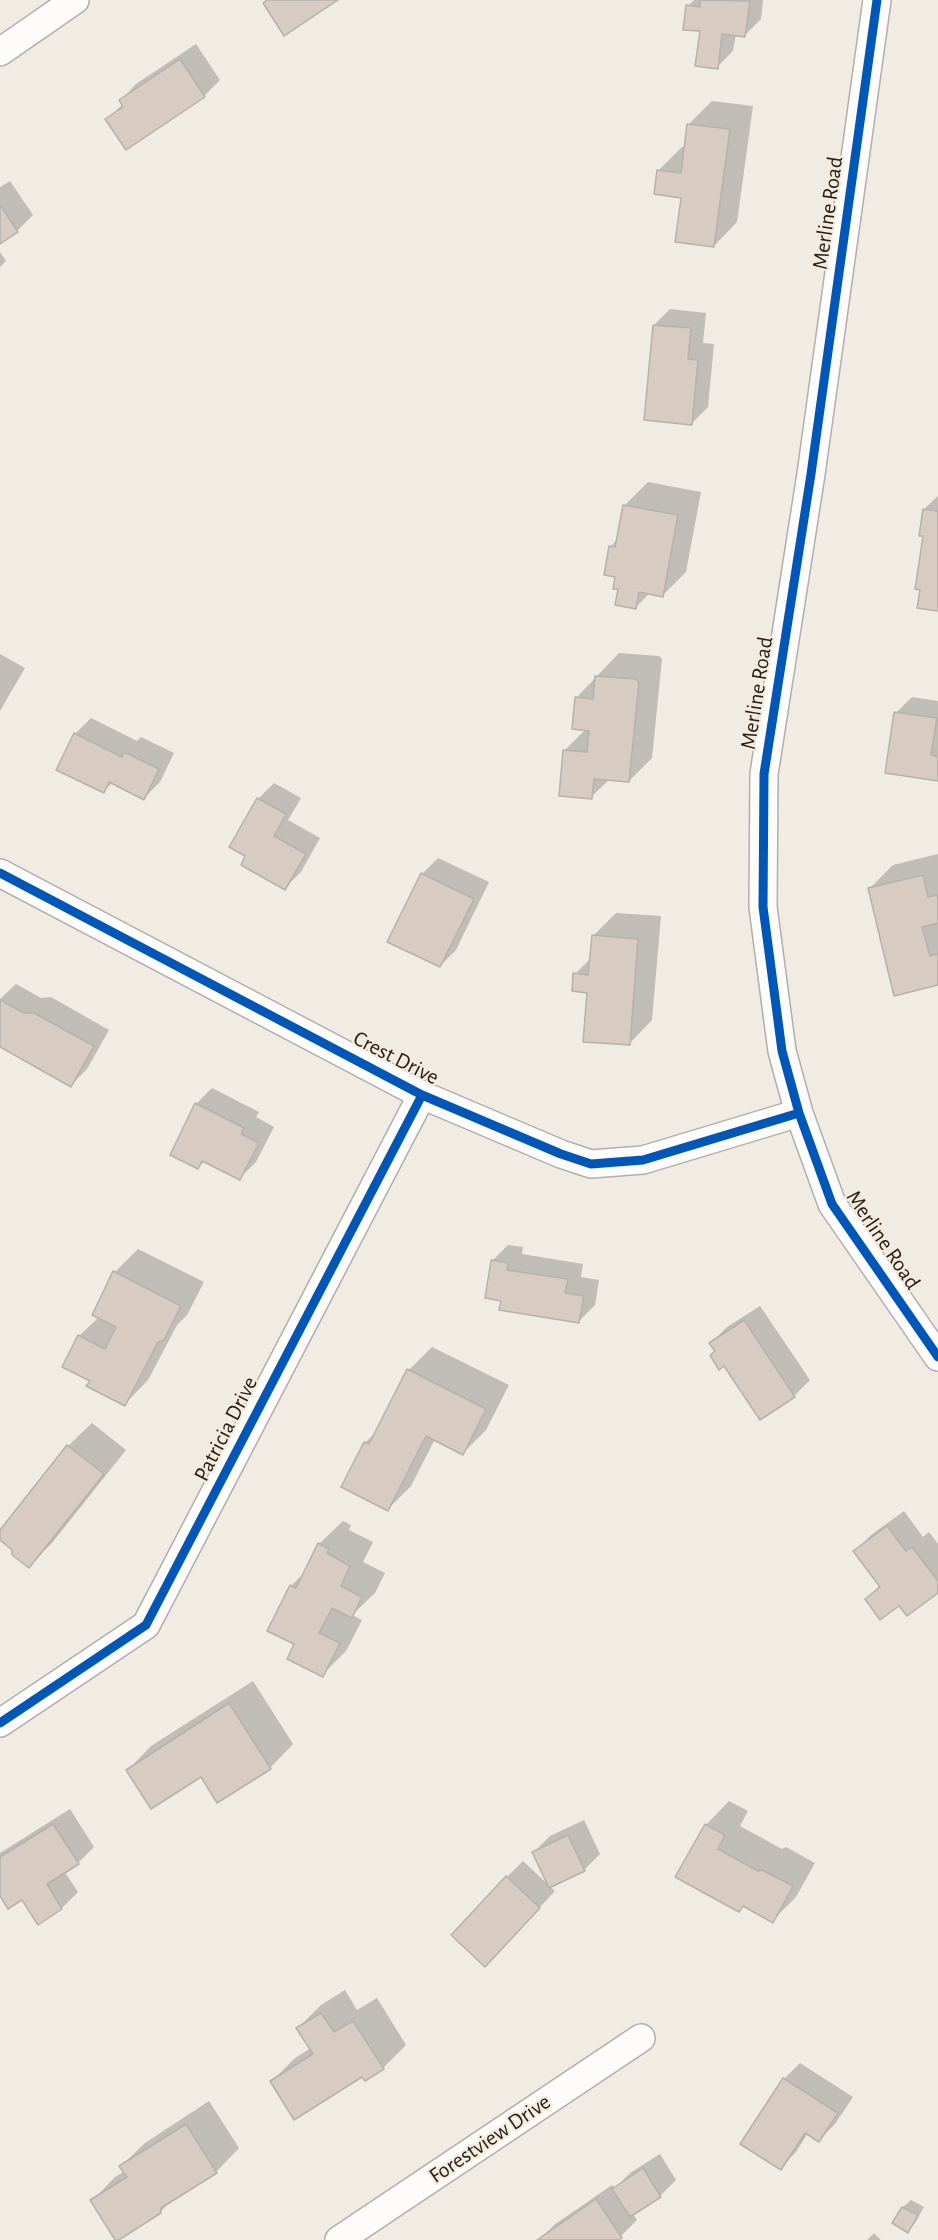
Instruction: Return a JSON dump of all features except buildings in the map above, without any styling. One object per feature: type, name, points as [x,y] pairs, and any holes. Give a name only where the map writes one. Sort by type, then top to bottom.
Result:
[{"type":"street","points":[[0,52],[75,0]]},
{"type":"street","name":"Merline Road","points":[[877,0],[811,474],[764,774],[763,907],[782,1051],[800,1113],[832,1204],[938,1357]]},
{"type":"street","name":"Crest Drive","points":[[0,873],[422,1095],[561,1154],[591,1164],[643,1160],[800,1113]]},
{"type":"street","name":"Patricia Drive","points":[[0,1723],[147,1625],[422,1095]]},
{"type":"street","name":"Forestview Drive","points":[[339,2240],[641,2038]]},
{"type":"cycle path","points":[[877,0],[811,474],[764,774],[763,907],[782,1051],[799,1113],[832,1204],[938,1357]]},
{"type":"cycle path","points":[[0,873],[422,1095],[561,1154],[591,1164],[643,1160],[799,1113]]},
{"type":"cycle path","points":[[0,1723],[146,1625],[422,1095]]}]
